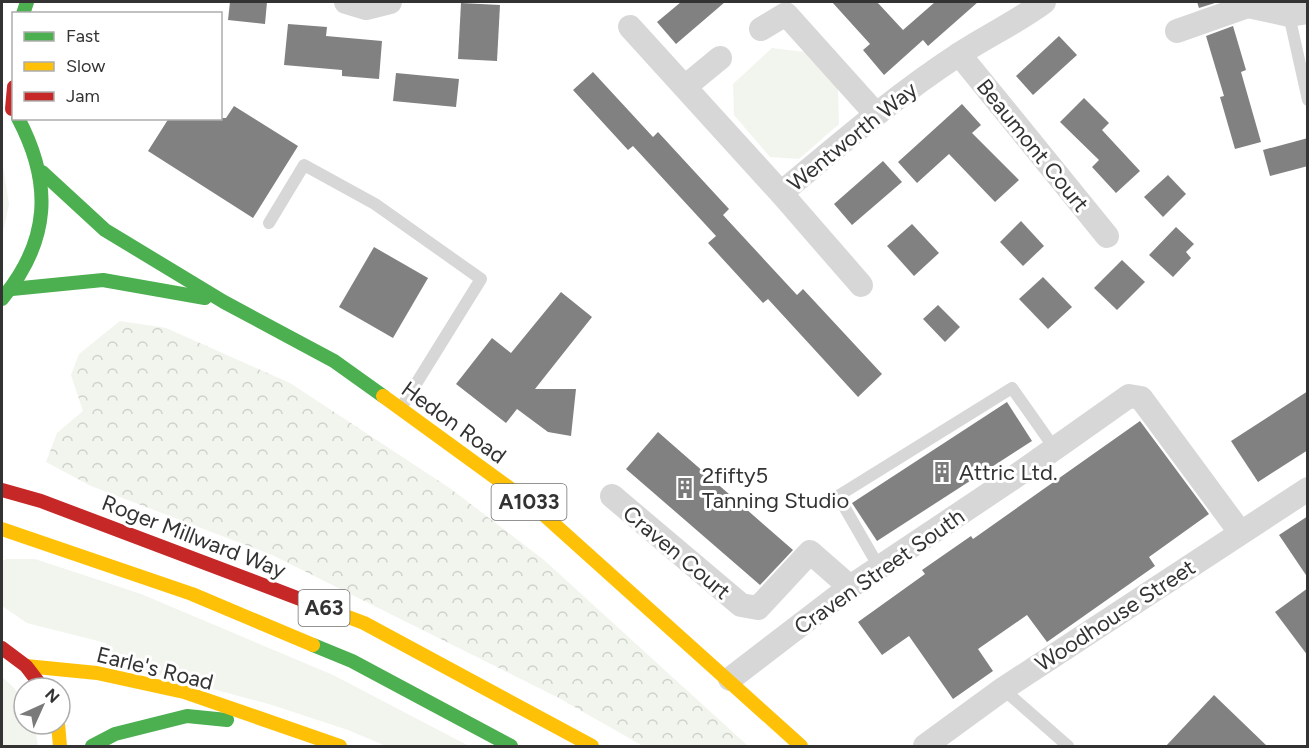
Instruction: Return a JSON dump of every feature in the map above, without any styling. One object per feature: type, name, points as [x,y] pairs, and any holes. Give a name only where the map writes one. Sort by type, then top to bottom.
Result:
[{"type":"highway","name":"A1033","points":[[2,299],[12,289],[33,254],[44,213],[42,172],[31,139],[18,120]]},
{"type":"highway","name":"A1033","points":[[42,172],[105,230],[224,302]]},
{"type":"highway","name":"A1033","points":[[12,289],[103,279],[224,302]]},
{"type":"highway","name":"Hedon Road","points":[[224,302],[334,361],[533,505],[730,679],[801,747]]},
{"type":"highway","name":"Roger Millward Way","points":[[2,490],[41,501],[364,623],[592,747]]},
{"type":"highway","name":"A63","points":[[2,529],[192,594],[352,661],[511,747]]},
{"type":"highway","points":[[2,648],[26,666],[34,676]]},
{"type":"highway","name":"Earle's Road","points":[[26,666],[97,674],[184,692],[340,747]]},
{"type":"highway","name":"Earle's Road","points":[[92,747],[115,734],[187,716],[271,724]]},
{"type":"street","points":[[346,2],[366,8],[390,2]]},
{"type":"street","name":"Wentworth Way","points":[[630,27],[781,193],[875,113],[959,54],[1017,22],[1044,2]]},
{"type":"street","points":[[1177,31],[1247,4],[1298,14]]},
{"type":"street","points":[[761,29],[786,14],[875,113]]},
{"type":"street","name":"Beaumont Court","points":[[959,54],[1107,236]]},
{"type":"street","points":[[686,86],[720,58]]},
{"type":"street","points":[[781,193],[861,285]]},
{"type":"street","name":"Craven Street South","points":[[730,679],[850,587],[1129,396],[1142,398],[1240,532]]},
{"type":"street","name":"Woodhouse Street","points":[[926,747],[1003,688],[1308,489]]},
{"type":"street","name":"Craven Court","points":[[612,496],[741,605],[758,608],[810,552],[850,587]]},
{"type":"lane","points":[[1298,14],[1308,100]]},
{"type":"lane","points":[[269,223],[304,165],[375,204],[481,279],[400,409]]},
{"type":"lane","points":[[879,567],[838,495],[1012,388],[1054,449]]},
{"type":"lane","points":[[1003,688],[1068,747]]},
{"type":"green space","points":[[772,48],[805,52],[838,88],[839,124],[799,159],[770,157],[734,115],[733,84]]},
{"type":"green space","points":[[2,159],[9,204],[2,237]]},
{"type":"green space","points":[[120,321],[166,328],[290,383],[451,489],[544,560],[748,746],[643,746],[557,697],[272,555],[91,486],[46,462],[57,433],[83,411],[71,375],[79,354]]},
{"type":"green space","points":[[35,559],[141,594],[333,675],[469,746],[386,746],[348,730],[272,705],[107,660],[106,643],[27,623],[2,606],[2,561]]},
{"type":"green space","points":[[2,677],[12,687],[12,736],[36,736],[38,746],[2,746]]},
{"type":"building","points":[[230,2],[267,2],[265,24],[228,20]]},
{"type":"building","points":[[681,2],[725,2],[676,44],[657,22]]},
{"type":"building","points":[[832,2],[877,2],[903,30],[935,2],[978,2],[928,46],[923,40],[884,75],[863,50],[870,44]]},
{"type":"building","points":[[1197,2],[1218,2],[1199,8]]},
{"type":"building","points":[[461,3],[500,5],[497,61],[458,59]]},
{"type":"building","points":[[288,24],[327,27],[326,36],[382,41],[379,79],[342,76],[342,70],[284,65]]},
{"type":"building","points":[[1233,26],[1246,70],[1241,72],[1261,142],[1235,149],[1220,97],[1224,96],[1206,36]]},
{"type":"building","points":[[1059,36],[1077,55],[1033,95],[1016,76]]},
{"type":"building","points":[[593,72],[653,137],[658,132],[729,209],[723,215],[797,295],[803,289],[882,374],[858,397],[768,299],[763,303],[708,243],[716,236],[633,146],[628,150],[573,90]]},
{"type":"building","points":[[396,73],[459,79],[456,107],[393,101]]},
{"type":"building","points":[[1084,98],[1109,123],[1102,130],[1140,171],[1116,193],[1092,167],[1099,160],[1060,122]]},
{"type":"building","points":[[962,104],[981,125],[972,133],[1019,180],[995,202],[949,154],[917,183],[898,162]]},
{"type":"building","points":[[234,106],[298,146],[253,218],[148,151],[168,120],[222,120]]},
{"type":"building","points":[[1308,138],[1308,166],[1270,176],[1263,150]]},
{"type":"building","points":[[883,161],[902,182],[852,225],[834,204]]},
{"type":"building","points":[[1168,175],[1186,194],[1163,217],[1144,197]]},
{"type":"building","points":[[1021,221],[1044,246],[1023,266],[1000,242]]},
{"type":"building","points":[[912,224],[939,253],[914,276],[887,246]]},
{"type":"building","points":[[1176,227],[1194,244],[1186,252],[1191,258],[1173,277],[1149,255]]},
{"type":"building","points":[[374,247],[428,278],[393,338],[339,307]]},
{"type":"building","points":[[1122,260],[1145,282],[1117,310],[1094,288]]},
{"type":"building","points":[[1043,277],[1072,307],[1048,329],[1019,299]]},
{"type":"building","points":[[561,292],[592,317],[535,389],[576,389],[571,436],[548,432],[517,409],[506,423],[456,384],[492,338],[511,353]]},
{"type":"building","points":[[938,305],[960,327],[945,342],[923,319]]},
{"type":"building","points":[[1308,391],[1308,450],[1258,482],[1231,441]]},
{"type":"building","name":"Attric Ltd.","points":[[1007,402],[1032,441],[877,541],[852,503]]},
{"type":"building","points":[[1140,421],[1209,514],[1149,557],[1155,566],[1047,642],[1027,615],[978,649],[993,671],[953,699],[909,636],[882,655],[858,622],[925,574],[922,570],[971,536],[973,539]]},
{"type":"building","points":[[658,432],[793,550],[760,585],[626,469]]},
{"type":"building","points":[[1308,516],[1308,578],[1279,535]]},
{"type":"building","points":[[1308,588],[1308,656],[1275,612]]},
{"type":"building","points":[[1214,695],[1268,747],[1165,747]]},
{"type":"traffic: fast","points":[[24,12],[27,2]]},
{"type":"traffic: fast","points":[[2,299],[30,256],[41,212],[41,189],[37,166],[19,120]]},
{"type":"traffic: fast","points":[[42,172],[105,230],[224,302],[334,361],[383,396]]},
{"type":"traffic: fast","points":[[12,289],[103,280],[205,298]]},
{"type":"traffic: fast","points":[[313,645],[352,661],[511,746]]},
{"type":"traffic: fast","points":[[92,746],[115,734],[187,716],[227,720]]},
{"type":"traffic: slow","points":[[383,396],[533,505],[801,746]]},
{"type":"traffic: slow","points":[[2,529],[192,594],[313,645]]},
{"type":"traffic: slow","points":[[300,599],[364,623],[592,746]]},
{"type":"traffic: slow","points":[[26,666],[97,673],[184,692],[340,746]]},
{"type":"traffic: slow","points":[[59,736],[60,746]]},
{"type":"traffic: jam","points":[[2,490],[41,501],[300,599]]},
{"type":"traffic: jam","points":[[2,648],[26,666],[34,676]]},
{"type":"place","name":"Attric Ltd.","points":[[942,472]]},
{"type":"place","name":"2fifty5 Tanning Studio","points":[[685,488]]}]
